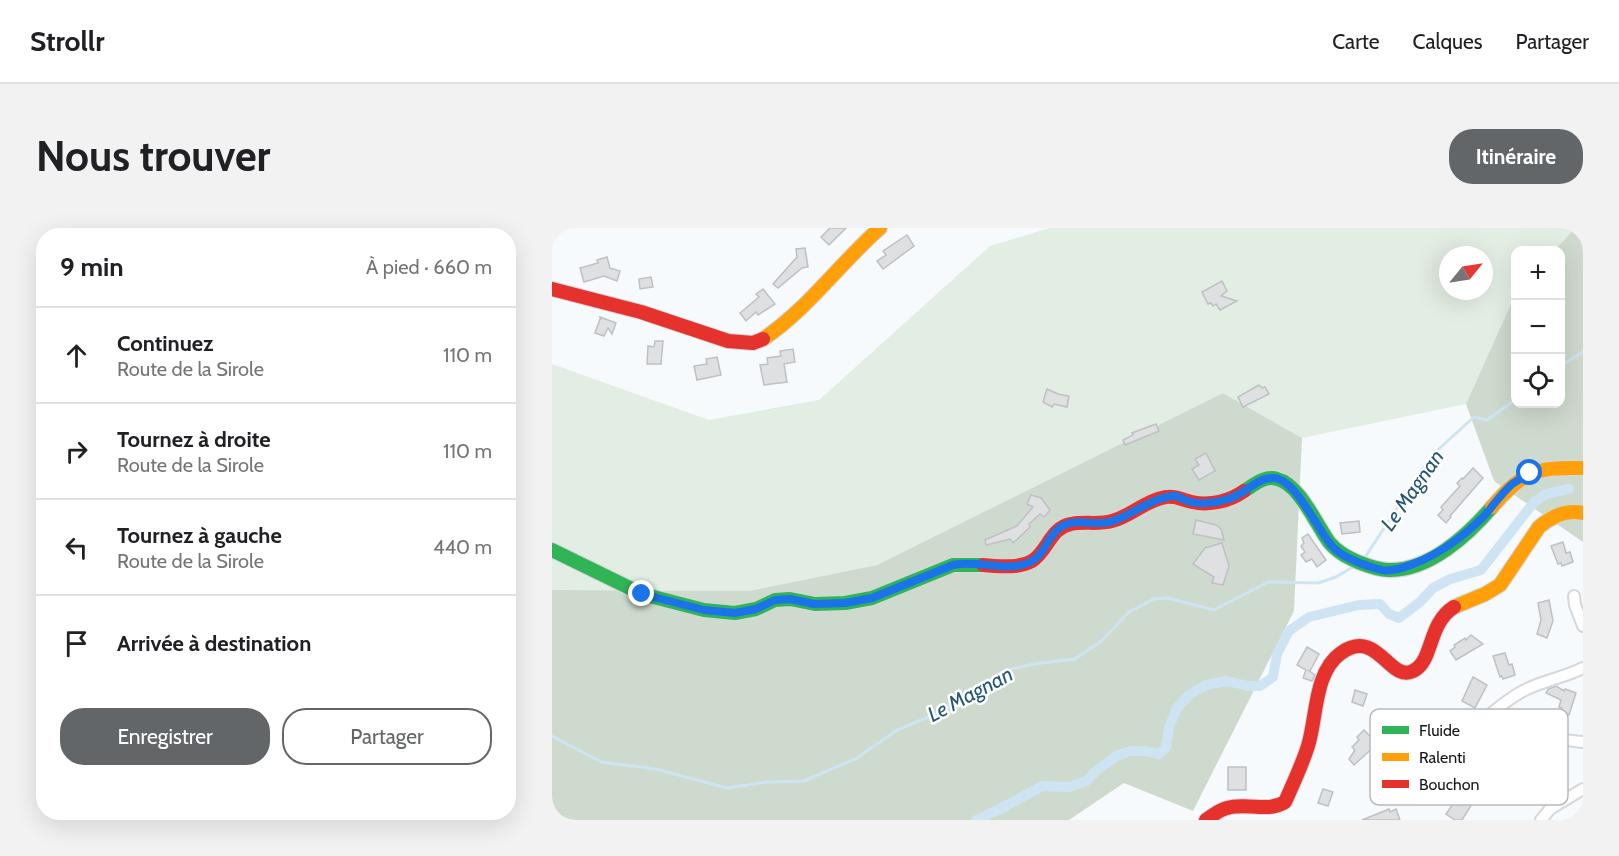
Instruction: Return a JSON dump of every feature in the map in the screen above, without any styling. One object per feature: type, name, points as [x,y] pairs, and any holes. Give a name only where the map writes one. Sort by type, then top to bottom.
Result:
[{"type":"street","points":[[552,289],[641,312],[728,341],[753,343],[784,323],[829,280],[856,249],[880,228]]},
{"type":"street","points":[[552,550],[642,594],[704,610],[735,613],[756,609],[775,600],[790,599],[814,604],[845,603],[872,598],[953,565],[964,563],[1010,567],[1026,564],[1037,558],[1058,529],[1068,524],[1099,524],[1114,521],[1158,500],[1174,496],[1190,502],[1205,503],[1229,499],[1243,494],[1264,479],[1274,477],[1283,480],[1293,489],[1334,548],[1354,560],[1380,570],[1404,568],[1435,556],[1476,523],[1511,485],[1530,473],[1549,469],[1583,468]]},
{"type":"street","points":[[1206,820],[1219,810],[1235,805],[1269,808],[1282,806],[1310,739],[1320,684],[1327,668],[1340,654],[1364,646],[1379,652],[1398,672],[1409,673],[1416,669],[1425,659],[1437,622],[1445,613],[1500,585],[1539,527],[1554,515],[1566,512],[1583,513]]},
{"type":"street","points":[[1574,596],[1583,626]]},
{"type":"street","points":[[1498,709],[1527,688],[1583,668]]},
{"type":"street","points":[[1568,741],[1583,742]]},
{"type":"street","points":[[1568,798],[1583,789]]},
{"type":"street","points":[[1540,820],[1557,805]]},
{"type":"shaded area","points":[[1050,228],[1575,228],[1559,246],[1511,246],[1511,304],[1466,404],[1302,438],[1223,393],[877,565],[749,591],[552,590],[552,364],[709,420],[819,400],[990,246]]},
{"type":"green space","points":[[1575,228],[1583,228],[1583,542],[1494,481],[1466,404],[1511,304],[1511,408],[1565,408],[1565,246],[1559,246]]},
{"type":"green space","points":[[1223,393],[1302,438],[1294,611],[1193,811],[1124,783],[1069,820],[552,820],[552,590],[749,591],[877,565]]},
{"type":"building","points":[[830,228],[846,228],[829,245],[821,237]]},
{"type":"building","points":[[907,235],[914,246],[883,269],[877,261],[886,255],[883,251]]},
{"type":"building","points":[[805,248],[808,267],[802,268],[778,288],[773,284],[797,257],[796,249]]},
{"type":"building","points":[[607,257],[610,268],[620,271],[617,281],[604,276],[584,282],[580,268],[598,263],[597,260]]},
{"type":"building","points":[[651,277],[653,287],[640,289],[639,279]]},
{"type":"building","points":[[1222,281],[1227,291],[1221,296],[1237,301],[1220,310],[1216,304],[1213,306],[1211,303],[1208,304],[1202,292]]},
{"type":"building","points":[[763,289],[775,304],[758,315],[756,312],[746,321],[740,313],[759,297],[756,294]]},
{"type":"building","points":[[600,317],[616,323],[612,334],[608,328],[604,336],[595,333]]},
{"type":"building","points":[[655,341],[663,341],[661,364],[647,364],[648,346],[654,347]]},
{"type":"building","points":[[793,349],[795,362],[784,364],[787,382],[764,385],[760,365],[768,364],[767,358],[781,356],[780,351]]},
{"type":"building","points":[[717,357],[721,375],[697,380],[694,366],[707,364],[706,359]]},
{"type":"building","points":[[1259,385],[1262,388],[1265,387],[1269,394],[1243,407],[1238,397]]},
{"type":"building","points":[[1047,389],[1069,396],[1067,407],[1054,404],[1052,407],[1043,402]]},
{"type":"building","points":[[1156,424],[1159,431],[1125,445],[1123,440],[1133,435],[1132,433]]},
{"type":"building","points":[[1206,453],[1215,471],[1199,480],[1192,469],[1199,465],[1195,459]]},
{"type":"building","points":[[1473,468],[1483,478],[1446,523],[1438,515],[1443,510],[1441,507],[1460,486],[1457,483]]},
{"type":"building","points":[[1031,495],[1041,498],[1050,510],[1044,517],[1040,514],[1013,543],[1010,539],[986,545],[985,540],[1017,526],[1033,507],[1027,504]]},
{"type":"building","points":[[1196,520],[1216,525],[1221,529],[1224,540],[1193,534]]},
{"type":"building","points":[[1359,521],[1360,532],[1342,534],[1340,523]]},
{"type":"building","points":[[1308,534],[1326,560],[1317,567],[1312,559],[1306,562],[1301,555],[1305,552],[1301,546],[1304,543],[1302,538]]},
{"type":"building","points":[[1563,542],[1566,553],[1570,552],[1573,562],[1562,566],[1561,563],[1558,564],[1551,546]]},
{"type":"building","points":[[1222,543],[1229,566],[1223,585],[1212,583],[1214,577],[1193,564],[1205,548]]},
{"type":"building","points":[[1549,600],[1553,621],[1547,638],[1537,634],[1541,620],[1538,603]]},
{"type":"building","points":[[1471,635],[1483,644],[1456,660],[1450,651],[1455,647],[1454,645]]},
{"type":"building","points":[[1307,647],[1319,654],[1310,671],[1308,670],[1315,675],[1312,681],[1303,678],[1306,670],[1297,665]]},
{"type":"building","points":[[1505,653],[1509,665],[1512,664],[1515,675],[1503,679],[1502,676],[1500,677],[1493,656]]},
{"type":"building","points":[[1473,677],[1487,685],[1475,708],[1462,701]]},
{"type":"building","points":[[1556,686],[1564,691],[1565,689],[1576,693],[1569,715],[1568,709],[1559,707],[1561,700],[1546,693],[1548,689]]},
{"type":"building","points":[[1355,690],[1367,694],[1363,706],[1352,702]]},
{"type":"building","points":[[1364,730],[1370,736],[1370,750],[1354,765],[1349,759],[1355,750],[1352,747],[1359,740],[1357,737]]},
{"type":"building","points":[[1228,767],[1246,767],[1246,790],[1228,790]]},
{"type":"building","points":[[1323,789],[1333,792],[1328,806],[1318,803]]},
{"type":"building","points":[[1452,805],[1471,805],[1462,820],[1455,820],[1446,814]]},
{"type":"building","points":[[1389,809],[1390,812],[1396,809],[1400,820],[1362,820]]},
{"type":"waterway","name":"Le Magnan","points":[[1565,363],[1583,352]]},
{"type":"waterway","name":"Le Magnan","points":[[1364,559],[1431,456],[1474,417],[1487,420],[1511,403]]},
{"type":"waterway","points":[[976,820],[1042,786],[1070,787],[1086,781],[1116,756],[1130,751],[1159,754],[1166,747],[1169,727],[1177,708],[1189,695],[1206,685],[1227,681],[1260,686],[1273,677],[1277,654],[1289,631],[1309,617],[1359,605],[1380,604],[1389,614],[1399,618],[1420,602],[1433,588],[1450,579],[1481,570],[1534,502],[1546,494],[1569,489]]},
{"type":"waterway","name":"Le Magnan","points":[[552,736],[601,762],[656,769],[727,788],[768,782],[804,781],[857,758],[897,730],[943,711],[976,687],[1011,669],[1075,659],[1100,642],[1129,612],[1154,599],[1168,598],[1214,610],[1268,582],[1318,583],[1336,577],[1356,565]]},
{"type":"traffic: fast","points":[[1244,491],[1268,478],[1285,482],[1300,496],[1335,549],[1358,562],[1385,570],[1404,569],[1433,558],[1459,540],[1492,507]]},
{"type":"traffic: fast","points":[[552,550],[642,594],[704,610],[735,613],[756,609],[775,600],[790,599],[815,604],[845,603],[872,598],[953,565],[983,565]]},
{"type":"traffic: slow","points":[[763,339],[795,314],[880,228]]},
{"type":"traffic: slow","points":[[1492,507],[1513,486],[1531,474],[1542,470],[1583,468]]},
{"type":"traffic: slow","points":[[1454,607],[1500,585],[1544,523],[1565,513],[1583,513]]},
{"type":"traffic: jam","points":[[552,289],[641,312],[728,341],[753,343],[763,339]]},
{"type":"traffic: jam","points":[[983,565],[1026,564],[1037,557],[1058,530],[1064,526],[1112,521],[1166,497],[1213,503],[1232,498],[1244,491]]},
{"type":"traffic: jam","points":[[1206,820],[1219,811],[1234,806],[1271,807],[1285,802],[1308,746],[1321,683],[1332,661],[1341,653],[1354,647],[1364,647],[1374,650],[1397,670],[1405,673],[1413,671],[1424,659],[1439,623],[1454,607]]},
{"type":"route","points":[[642,594],[704,610],[735,613],[756,609],[775,600],[790,599],[814,604],[845,603],[872,598],[953,565],[964,563],[1010,567],[1026,564],[1044,551],[1050,537],[1058,529],[1068,524],[1099,524],[1114,521],[1158,500],[1174,496],[1190,502],[1205,503],[1229,499],[1243,494],[1264,479],[1274,477],[1283,480],[1293,489],[1334,548],[1354,560],[1380,570],[1404,568],[1435,556],[1462,536],[1483,517],[1511,485],[1530,473]]}]
